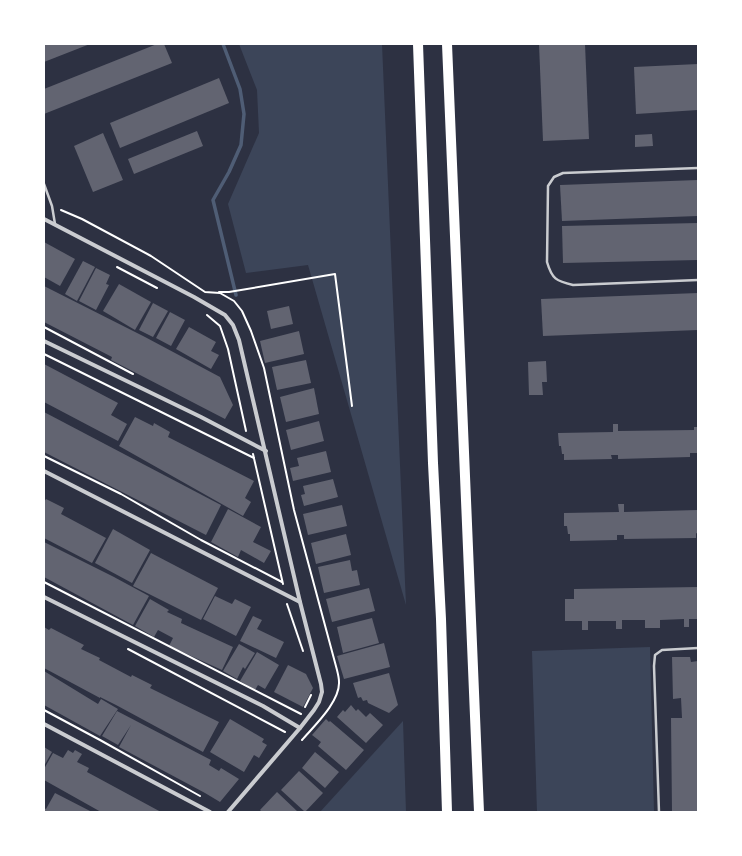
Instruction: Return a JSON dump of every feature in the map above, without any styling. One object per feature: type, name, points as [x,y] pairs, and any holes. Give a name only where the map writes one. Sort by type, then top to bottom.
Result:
[{"type":"highway","points":[[418,44],[433,463],[441,619],[447,812]]},
{"type":"highway","points":[[447,44],[479,812]]},
{"type":"street","points":[[44,218],[194,296],[225,315],[233,325],[239,340],[322,692],[319,702],[300,728],[228,812]]},
{"type":"street","points":[[44,341],[201,417],[266,451]]},
{"type":"street","points":[[44,471],[300,602]]},
{"type":"street","points":[[44,597],[263,706],[300,728]]},
{"type":"street","points":[[44,724],[210,812]]},
{"type":"lane","points":[[698,168],[563,173],[554,177],[548,186],[547,262],[551,274],[559,282],[573,285],[698,280]]},
{"type":"lane","points":[[44,184],[52,206],[55,224]]},
{"type":"lane","points":[[659,812],[654,666],[655,655],[662,650],[698,648]]},
{"type":"path","points":[[52,206],[82,219],[151,256],[205,292],[220,293],[234,301],[242,311],[264,368],[294,510],[337,670],[339,684],[335,698],[325,713],[301,742]]},
{"type":"path","points":[[115,267],[161,290]]},
{"type":"path","points":[[194,296],[205,292],[229,292],[335,274],[352,406]]},
{"type":"path","points":[[205,314],[220,326],[228,349],[247,433],[251,444],[284,594],[304,656]]},
{"type":"path","points":[[44,354],[254,458]]},
{"type":"path","points":[[44,456],[121,494],[201,540],[282,582]]},
{"type":"path","points":[[44,582],[301,714]]},
{"type":"path","points":[[125,648],[288,734],[296,725],[314,692]]},
{"type":"path","points":[[44,710],[202,797]]},
{"type":"shaded area","points":[[239,44],[382,44],[406,605],[308,265],[246,273],[228,204],[259,133],[257,90]]},
{"type":"shaded area","points":[[650,647],[654,812],[537,812],[532,651]]},
{"type":"shaded area","points":[[403,721],[406,812],[320,812]]},
{"type":"building","points":[[44,44],[90,44],[44,62]]},
{"type":"building","points":[[157,44],[164,44],[172,63],[44,114],[44,89]]},
{"type":"building","points":[[539,44],[585,44],[589,139],[543,141]]},
{"type":"building","points":[[698,64],[698,110],[636,114],[634,67]]},
{"type":"building","points":[[219,78],[229,103],[120,148],[110,123]]},
{"type":"building","points":[[197,131],[203,146],[134,174],[128,159]]},
{"type":"building","points":[[103,133],[123,180],[93,192],[74,146]]},
{"type":"building","points":[[652,134],[653,146],[635,147],[635,135]]},
{"type":"building","points":[[698,180],[698,216],[562,221],[560,185]]},
{"type":"building","points":[[698,223],[698,260],[563,263],[562,226]]},
{"type":"building","points":[[44,242],[75,259],[60,286],[44,277]]},
{"type":"building","points":[[83,261],[95,267],[77,301],[65,294]]},
{"type":"building","points":[[96,268],[110,275],[106,284],[109,285],[96,310],[79,301]]},
{"type":"building","points":[[119,284],[151,302],[135,330],[103,311]]},
{"type":"building","points":[[44,286],[220,377],[233,405],[225,419],[111,360],[112,357],[44,322]]},
{"type":"building","points":[[698,293],[698,330],[543,336],[541,299]]},
{"type":"building","points":[[153,303],[168,311],[153,337],[139,330]]},
{"type":"building","points":[[289,306],[293,324],[271,329],[267,311]]},
{"type":"building","points":[[170,312],[185,320],[171,346],[156,338]]},
{"type":"building","points":[[189,327],[216,342],[211,351],[219,355],[211,369],[176,349]]},
{"type":"building","points":[[299,331],[304,354],[265,363],[260,341]]},
{"type":"building","points":[[306,360],[311,383],[277,390],[272,367]]},
{"type":"building","points":[[546,361],[547,382],[542,382],[543,395],[529,395],[528,362]]},
{"type":"building","points":[[44,364],[118,403],[111,415],[127,424],[118,441],[44,402]]},
{"type":"building","points":[[314,388],[319,414],[286,422],[280,397]]},
{"type":"building","points":[[44,412],[221,505],[206,535],[44,452]]},
{"type":"building","points":[[135,417],[153,426],[154,423],[170,432],[168,437],[254,481],[245,498],[251,502],[243,516],[119,446]]},
{"type":"building","points":[[319,421],[324,441],[291,450],[286,430]]},
{"type":"building","points":[[613,424],[618,424],[618,431],[694,430],[694,427],[698,427],[698,457],[697,453],[690,453],[690,457],[618,459],[618,455],[611,455],[612,459],[564,460],[564,454],[562,454],[561,446],[559,446],[558,433],[613,432]]},
{"type":"building","points":[[326,451],[331,472],[293,481],[290,468],[299,466],[297,458]]},
{"type":"building","points":[[333,479],[338,497],[304,506],[301,495],[305,494],[303,486]]},
{"type":"building","points":[[46,499],[64,508],[61,514],[106,538],[92,563],[44,538],[44,502]]},
{"type":"building","points":[[618,504],[624,504],[624,512],[698,510],[698,534],[696,533],[696,538],[624,539],[624,535],[617,535],[617,540],[570,541],[570,534],[568,534],[567,526],[564,526],[564,513],[619,512]]},
{"type":"building","points":[[342,505],[347,526],[308,535],[303,514]]},
{"type":"building","points":[[228,509],[261,527],[253,542],[271,551],[264,563],[241,550],[238,557],[211,542]]},
{"type":"building","points":[[113,529],[150,550],[132,583],[95,563]]},
{"type":"building","points":[[346,534],[351,555],[316,564],[311,543]]},
{"type":"building","points":[[44,542],[149,596],[133,625],[44,577]]},
{"type":"building","points":[[151,553],[218,588],[201,620],[133,586]]},
{"type":"building","points":[[350,560],[352,571],[357,570],[360,585],[324,593],[318,567]]},
{"type":"building","points":[[698,587],[698,619],[689,619],[689,627],[684,627],[684,619],[660,620],[660,628],[645,628],[645,620],[622,620],[622,629],[616,629],[616,621],[588,621],[588,630],[582,630],[582,621],[565,621],[565,599],[574,599],[574,589]]},
{"type":"building","points":[[369,588],[375,611],[332,622],[326,599]]},
{"type":"building","points":[[215,596],[232,604],[235,599],[251,607],[236,636],[203,619]]},
{"type":"building","points":[[150,599],[169,610],[167,612],[182,619],[181,623],[233,647],[222,670],[169,646],[173,638],[158,630],[154,637],[135,626]]},
{"type":"building","points":[[253,616],[262,620],[257,629],[284,642],[276,658],[240,641]]},
{"type":"building","points":[[372,618],[379,643],[343,653],[337,627]]},
{"type":"building","points":[[44,627],[49,630],[51,628],[84,645],[81,649],[100,658],[99,660],[131,677],[132,675],[152,685],[150,688],[219,722],[203,752],[44,668]]},
{"type":"building","points":[[384,643],[390,667],[344,679],[337,656]]},
{"type":"building","points":[[239,644],[255,653],[245,669],[243,667],[237,679],[223,671]]},
{"type":"building","points":[[257,652],[279,665],[265,689],[258,685],[255,690],[240,681]]},
{"type":"building","points":[[672,657],[690,657],[691,662],[698,661],[698,812],[672,812],[671,718],[682,718],[681,698],[673,699]]},
{"type":"building","points":[[288,665],[306,674],[313,688],[303,707],[274,692]]},
{"type":"building","points":[[44,671],[98,704],[101,699],[118,709],[100,736],[44,705]]},
{"type":"building","points":[[389,673],[398,705],[389,713],[368,703],[367,700],[363,701],[361,697],[358,698],[353,683]]},
{"type":"building","points":[[351,705],[356,711],[358,709],[366,717],[370,713],[383,725],[366,743],[337,717],[343,710],[345,712]]},
{"type":"building","points":[[117,711],[211,760],[209,765],[219,771],[221,768],[239,779],[220,802],[119,747],[131,725],[118,745],[102,736]]},
{"type":"building","points":[[230,719],[264,739],[262,742],[267,745],[259,758],[254,755],[244,772],[210,752]]},
{"type":"building","points":[[326,719],[364,750],[346,770],[318,746],[321,742],[312,735]]},
{"type":"building","points":[[44,747],[52,752],[44,766]]},
{"type":"building","points":[[68,750],[73,753],[75,750],[82,754],[77,762],[89,768],[87,772],[161,812],[101,812],[44,780],[44,769],[53,753],[63,758]]},
{"type":"building","points":[[315,752],[339,772],[325,788],[302,768]]},
{"type":"building","points":[[299,771],[323,793],[305,812],[281,790]]},
{"type":"building","points":[[277,792],[298,812],[262,812],[260,810]]},
{"type":"building","points":[[55,793],[92,812],[44,812],[44,808],[46,809]]},
{"type":"waterway","points":[[223,44],[240,89],[244,114],[241,145],[229,172],[213,200],[236,295]]}]
